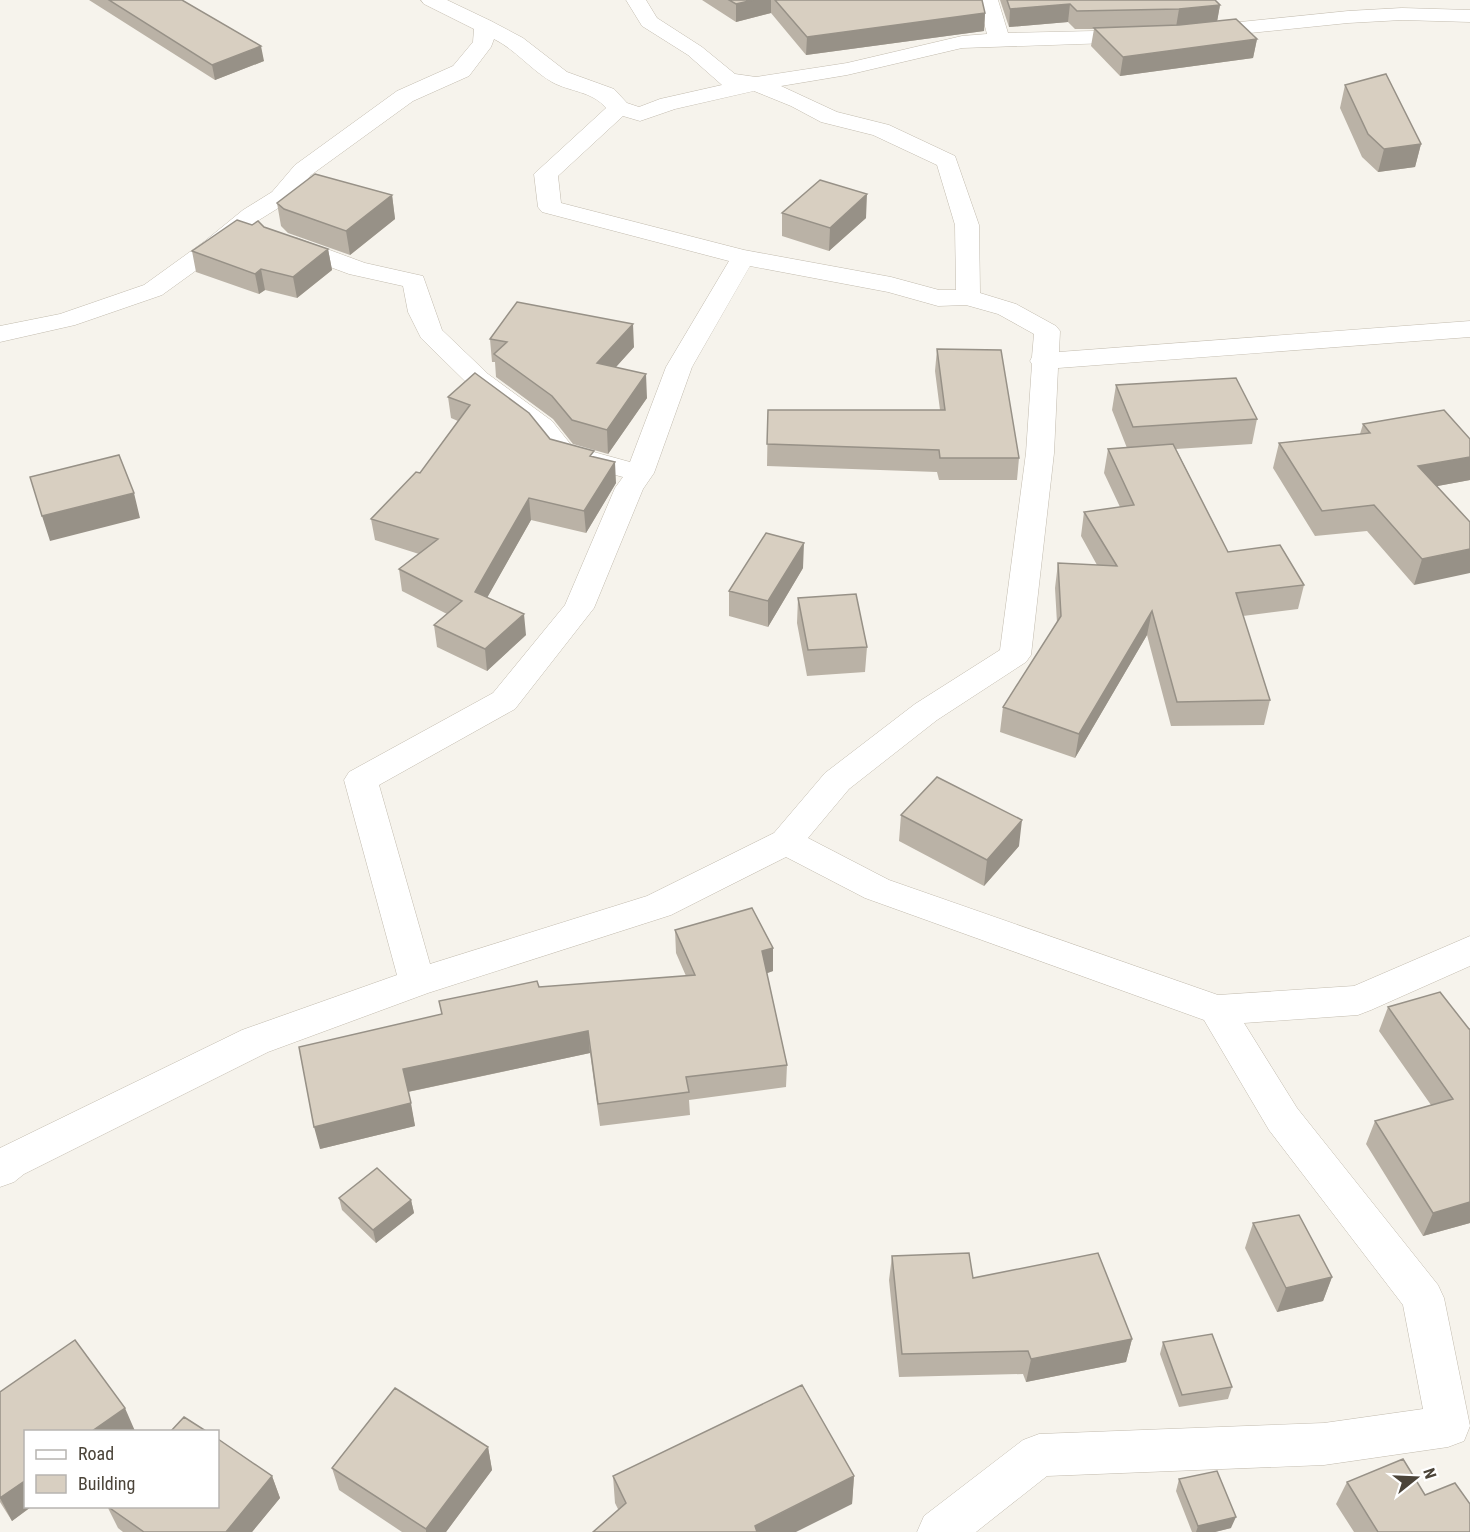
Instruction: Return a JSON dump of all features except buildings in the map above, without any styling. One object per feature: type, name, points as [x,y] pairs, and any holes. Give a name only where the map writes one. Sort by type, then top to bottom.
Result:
[{"type":"street","points":[[431,0],[516,42],[559,77],[606,94],[620,108],[640,114],[668,104],[756,84],[847,69],[962,42],[999,39],[1153,36]]},
{"type":"street","points":[[636,0],[649,22],[695,51],[728,80],[756,84],[799,101],[829,117],[880,130],[947,161],[967,225],[969,287],[967,297]]},
{"type":"street","points":[[988,0],[999,39]]},
{"type":"street","points":[[1176,35],[1348,17],[1402,14],[1470,16]]},
{"type":"street","points":[[0,334],[66,320],[153,290],[214,246],[251,215],[280,197],[303,170],[405,96],[461,70],[484,43],[484,25]]},
{"type":"street","points":[[0,1170],[10,1162],[255,1041],[417,982],[659,906],[786,842],[837,781],[926,712],[1015,655],[1040,453],[1047,331],[1007,309],[967,297],[938,298],[891,285],[743,257],[550,207],[546,174],[620,108]]},
{"type":"street","points":[[251,215],[278,240],[358,269],[414,281],[421,312],[430,333],[479,380],[542,427],[562,452],[640,473]]},
{"type":"street","points":[[417,982],[361,780],[504,701],[579,608],[629,488],[640,473],[679,367],[743,257]]},
{"type":"street","points":[[1044,361],[1470,329]]},
{"type":"street","points":[[786,842],[877,889],[1216,1010],[1358,1000],[1470,950]]},
{"type":"street","points":[[939,1532],[1039,1455],[1324,1444],[1459,1428],[1423,1298],[1283,1119],[1216,1010]]}]
